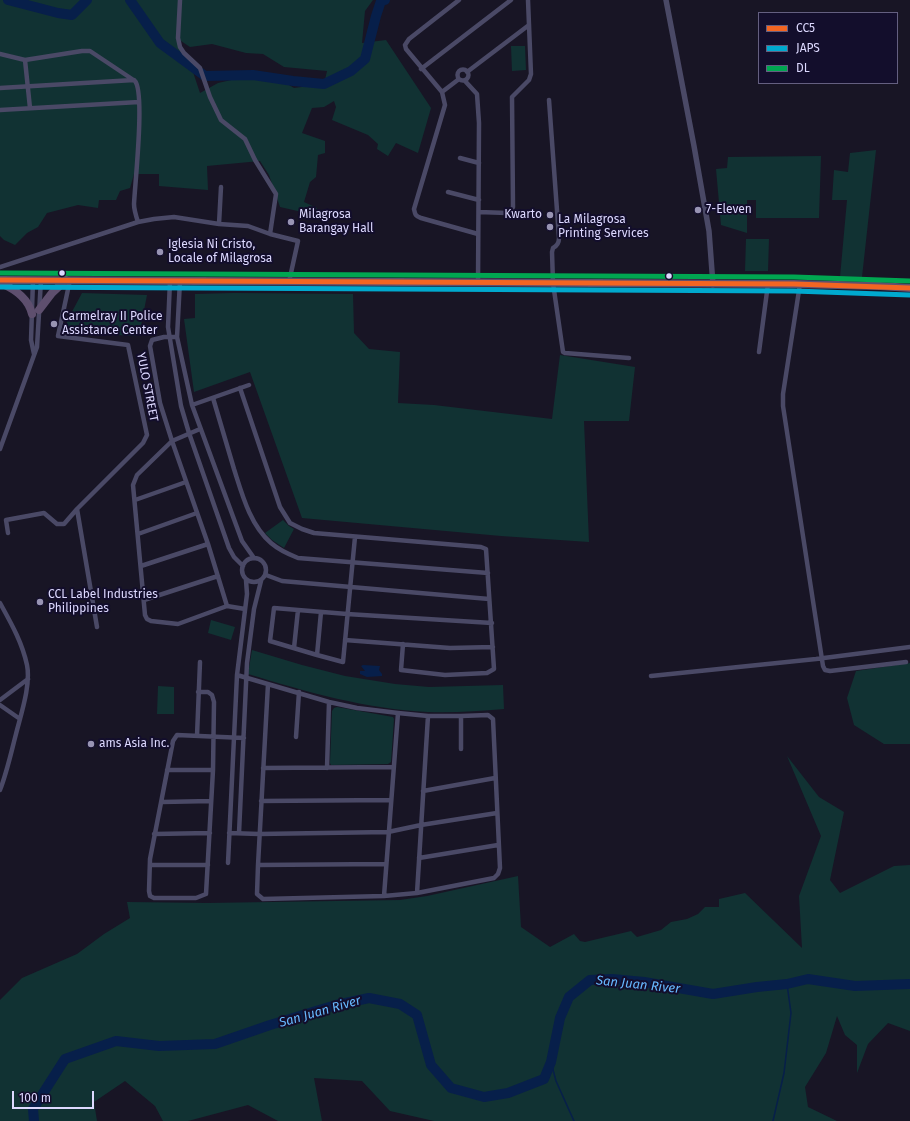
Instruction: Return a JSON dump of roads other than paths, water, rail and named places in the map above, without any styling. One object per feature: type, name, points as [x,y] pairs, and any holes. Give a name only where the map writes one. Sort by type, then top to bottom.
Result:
[{"type":"highway","points":[[0,281],[11,287],[19,294],[35,312],[52,293],[68,280]]},
{"type":"highway","points":[[0,281],[68,280],[713,285],[800,284],[910,288]]},
{"type":"street","points":[[180,0],[178,38],[180,48],[184,54],[200,68],[203,81],[221,120],[245,139],[255,160],[276,194],[270,234]]},
{"type":"street","points":[[459,0],[406,42],[405,45],[406,49],[421,69],[442,92],[445,101],[444,109],[414,209],[415,214],[420,218],[478,234]]},
{"type":"street","points":[[421,69],[511,0]]},
{"type":"street","points":[[479,212],[507,213],[511,211],[513,207],[512,97],[529,80],[532,74],[528,25],[528,0]]},
{"type":"street","points":[[666,0],[709,231],[713,285]]},
{"type":"street","points":[[467,72],[528,25]]},
{"type":"street","points":[[0,54],[25,60],[90,51],[138,84],[138,153],[134,204],[138,222]]},
{"type":"street","points":[[25,60],[30,108]]},
{"type":"street","points":[[459,79],[459,71],[463,70],[467,72]]},
{"type":"street","points":[[465,81],[468,76],[467,72]]},
{"type":"street","points":[[442,92],[459,79]]},
{"type":"street","points":[[459,79],[465,81],[477,94],[479,123],[478,283]]},
{"type":"street","points":[[0,88],[134,80]]},
{"type":"street","points":[[548,100],[559,238],[559,242],[553,248],[552,252],[553,283],[563,352],[629,358]]},
{"type":"street","points":[[0,110],[139,102]]},
{"type":"street","points":[[460,158],[479,163]]},
{"type":"street","points":[[219,224],[221,187]]},
{"type":"street","points":[[448,192],[479,200]]},
{"type":"street","points":[[0,267],[138,222],[174,217],[219,224],[248,226],[270,234],[298,241],[289,282]]},
{"type":"street","points":[[34,355],[31,340],[37,280]]},
{"type":"street","points":[[0,449],[38,347],[35,312],[37,280]]},
{"type":"street","name":"YULO STREET","points":[[8,533],[6,520],[44,513],[57,524],[64,524],[143,443],[147,435],[128,345],[58,336],[68,280]]},
{"type":"street","points":[[170,281],[168,318],[169,337],[182,406],[189,434],[229,548],[234,558],[243,566]]},
{"type":"street","points":[[180,281],[177,337],[192,405],[242,540],[254,558]]},
{"type":"street","points":[[759,352],[768,284]]},
{"type":"street","points":[[800,284],[783,406],[823,666],[825,670],[830,671],[906,662]]},
{"type":"street","points":[[177,337],[152,340],[150,346],[160,403],[172,442],[208,544],[227,606]]},
{"type":"street","points":[[192,405],[249,385]]},
{"type":"street","points":[[240,388],[280,507],[290,522],[302,529],[314,533],[481,547],[486,549],[494,669],[487,673],[445,675],[401,670],[403,644]]},
{"type":"street","points":[[213,398],[250,515],[261,533],[270,543],[285,553],[298,558],[488,573]]},
{"type":"street","points":[[200,430],[172,442],[137,475],[133,485],[147,618],[151,621],[178,624],[227,606],[245,609]]},
{"type":"street","points":[[135,500],[186,482]]},
{"type":"street","points":[[77,509],[97,627]]},
{"type":"street","points":[[138,534],[197,512]]},
{"type":"street","points":[[355,537],[347,614],[343,662],[270,641],[274,608],[347,614],[492,623]]},
{"type":"street","points":[[141,566],[208,544]]},
{"type":"street","points":[[228,863],[237,675],[247,594],[246,580],[242,574],[243,566],[247,560],[254,558],[262,560],[266,567],[266,575],[261,581],[254,609],[246,678],[239,833]]},
{"type":"street","points":[[266,575],[282,581],[489,599]]},
{"type":"street","points":[[144,600],[218,576]]},
{"type":"street","points":[[246,580],[254,583],[261,581]]},
{"type":"street","points":[[0,603],[19,638],[27,665],[28,679],[20,719],[0,790]]},
{"type":"street","points":[[294,648],[298,610]]},
{"type":"street","points":[[317,655],[321,612]]},
{"type":"street","points":[[345,640],[450,648],[493,647]]},
{"type":"street","points":[[651,676],[910,647]]},
{"type":"street","points":[[197,736],[200,662]]},
{"type":"street","points":[[237,675],[298,692],[329,702],[398,713],[428,716],[488,715],[493,719],[500,868],[498,874],[494,878],[417,893],[384,896],[263,898],[257,894],[268,684]]},
{"type":"street","points":[[0,700],[28,679]]},
{"type":"street","points":[[198,692],[208,692],[212,695],[214,702],[213,737],[213,770],[206,894],[196,898],[154,898],[150,896],[150,865],[154,834],[162,802],[172,741],[177,735],[213,737],[234,737],[244,738]]},
{"type":"street","points":[[296,737],[298,692]]},
{"type":"street","points":[[327,768],[329,702]]},
{"type":"street","points":[[0,705],[20,719]]},
{"type":"street","points":[[384,896],[398,713]]},
{"type":"street","points":[[417,893],[428,716]]},
{"type":"street","points":[[461,716],[461,749]]},
{"type":"street","points":[[263,768],[394,766]]},
{"type":"street","points":[[167,770],[213,770]]},
{"type":"street","points":[[423,792],[495,778]]},
{"type":"street","points":[[261,801],[391,800]]},
{"type":"street","points":[[162,802],[211,801]]},
{"type":"street","points":[[229,833],[388,832],[421,825],[497,813]]},
{"type":"street","points":[[154,834],[210,834]]},
{"type":"street","points":[[419,858],[498,845]]},
{"type":"street","points":[[258,866],[386,864]]},
{"type":"street","points":[[150,865],[208,865]]},
{"type":"water","points":[[361,666],[380,666],[379,670],[382,676],[367,677],[360,674],[360,671],[365,671]]},
{"type":"waterway","points":[[8,0],[58,13],[72,15],[87,0]]},
{"type":"waterway","points":[[130,0],[160,43],[205,76],[253,75],[324,84],[351,71],[365,59],[381,1],[385,0]]},
{"type":"waterway","name":"San Juan River","points":[[34,1121],[33,1109],[65,1059],[116,1041],[159,1046],[215,1044],[270,1025],[336,1005],[369,998],[400,1004],[417,1015],[431,1065],[451,1088],[484,1097],[508,1093],[544,1079],[551,1062],[560,1018],[569,997],[590,980],[612,979],[644,982],[713,994],[787,984],[808,979],[855,986],[910,984]]},
{"type":"waterway","points":[[773,1121],[784,1073],[791,1013],[787,984]]},
{"type":"waterway","points":[[551,1062],[556,1081],[574,1121]]},
{"type":"place","name":"7-Eleven","points":[[698,210]]},
{"type":"place","name":"Kwarto","points":[[550,215]]},
{"type":"place","name":"Milagrosa Barangay Hall","points":[[291,222]]},
{"type":"place","name":"La Milagrosa Printing Services","points":[[550,227]]},
{"type":"place","name":"Iglesia Ni Cristo, Locale of Milagrosa","points":[[160,252]]},
{"type":"place","name":"Carmelray II Police Assistance Center","points":[[54,324]]},
{"type":"place","name":"CCL Label Industries Philippines","points":[[40,602]]},
{"type":"place","name":"ams Asia Inc.","points":[[91,744]]}]
